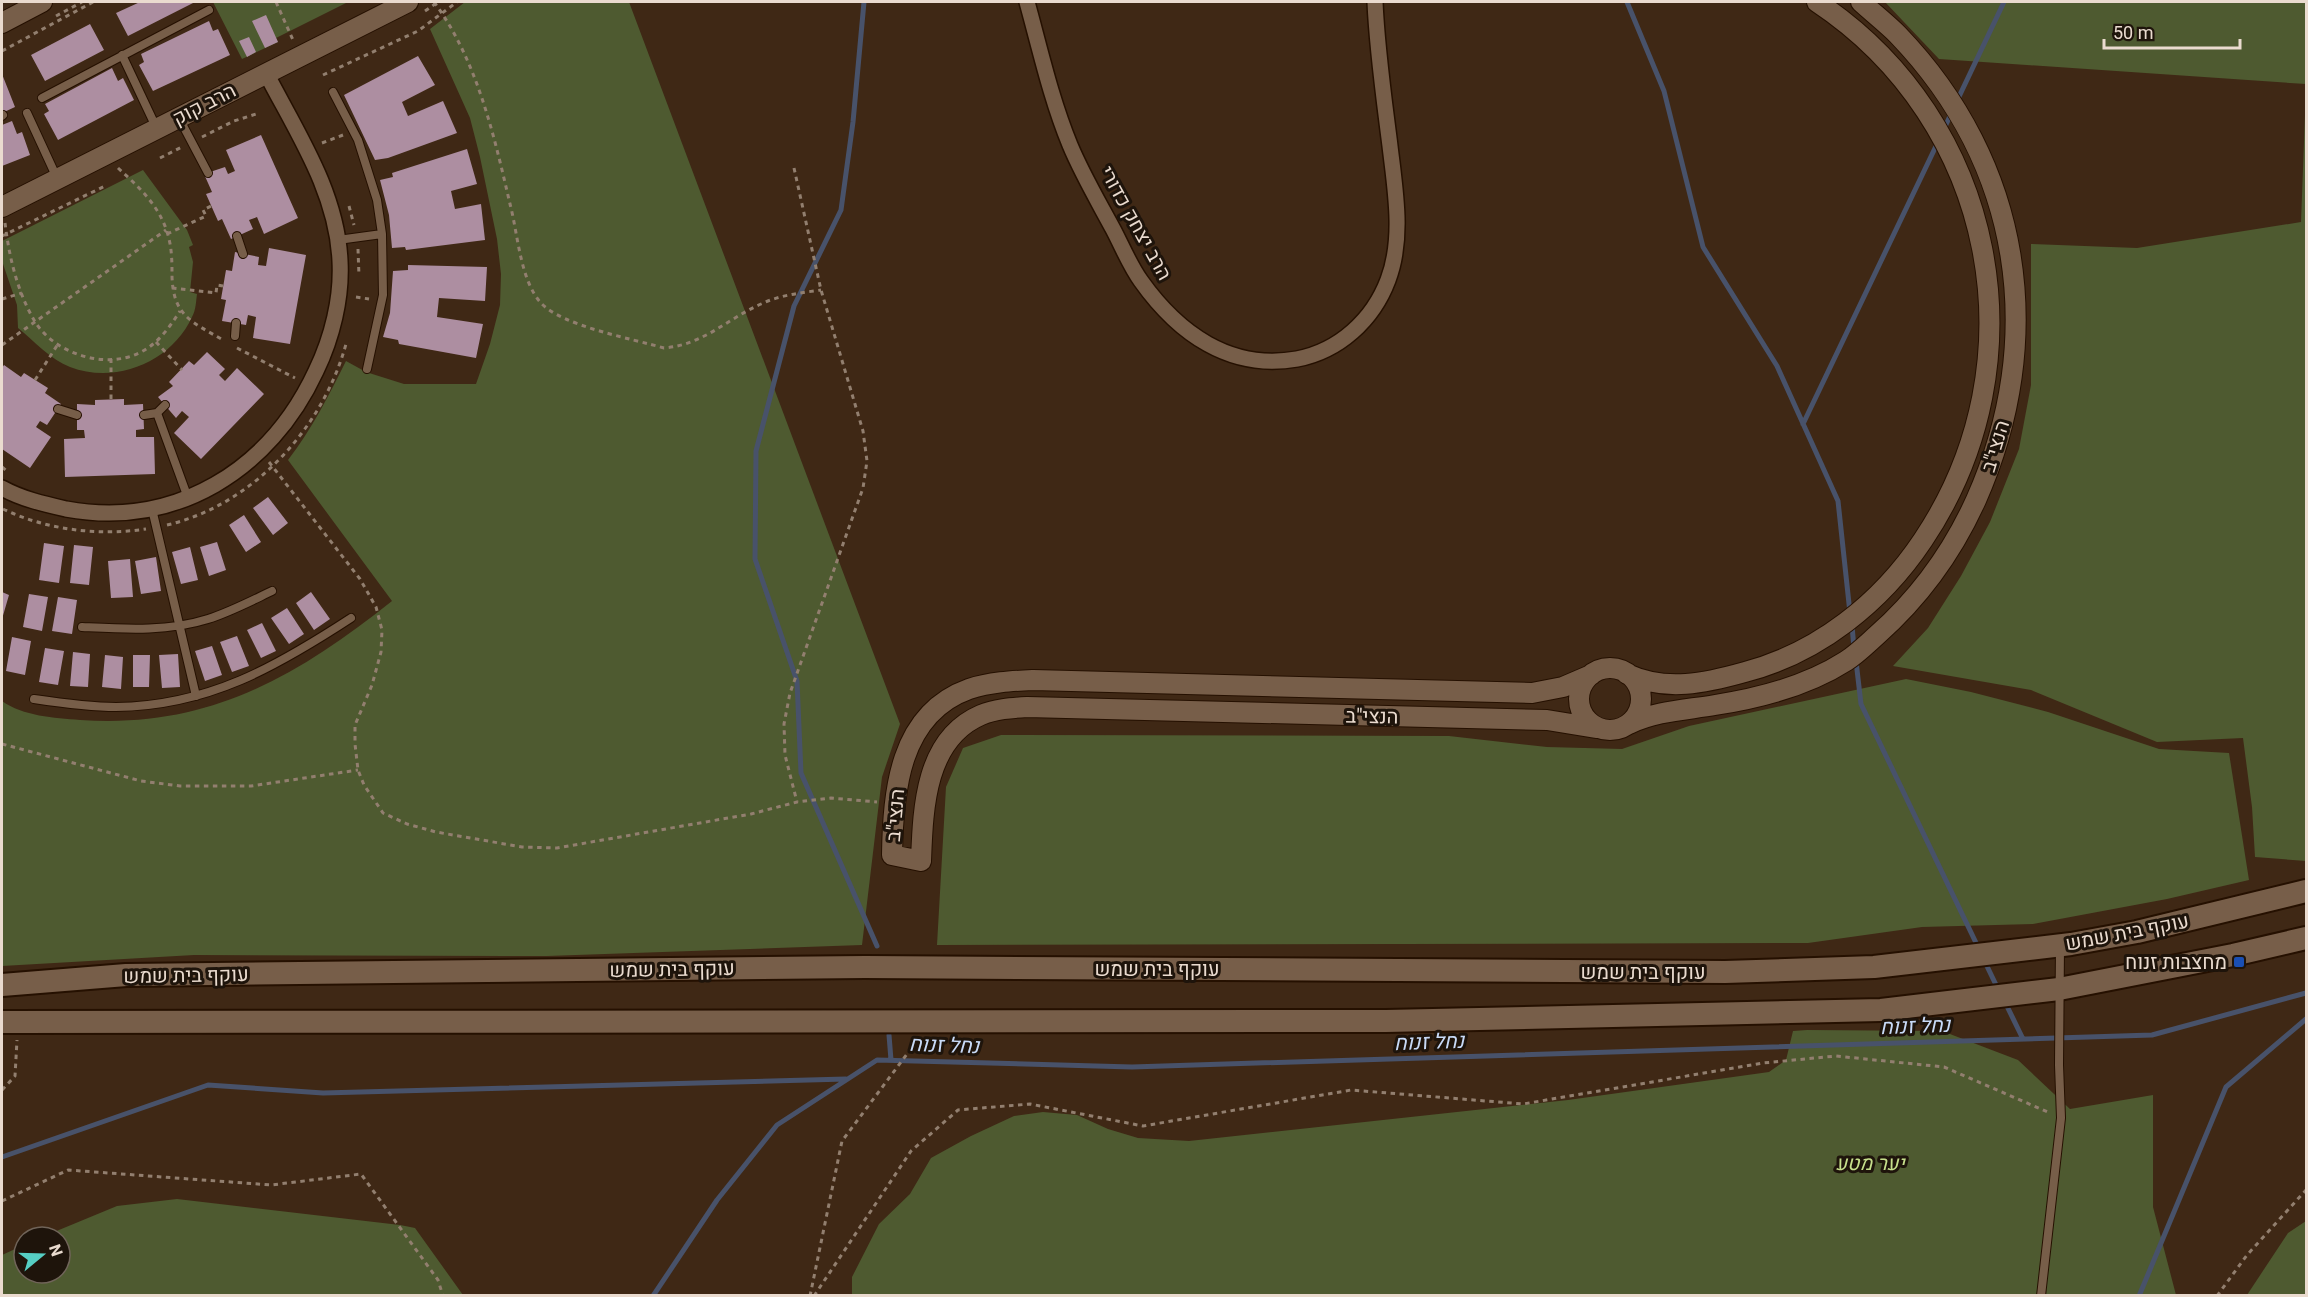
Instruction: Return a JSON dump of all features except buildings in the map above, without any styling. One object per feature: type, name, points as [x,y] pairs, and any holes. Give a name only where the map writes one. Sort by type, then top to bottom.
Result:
[{"type":"main road","name":"עוקף בית שמש","points":[[2,985],[126,975],[853,967],[1725,972],[1874,967],[2060,945],[2137,932],[2307,891]]},
{"type":"main road","points":[[10,1021],[1386,1021],[1881,1010],[2059,989],[2234,955],[2307,938]]},
{"type":"street","points":[[2,23],[42,2]]},
{"type":"street","name":"הרב קוק","points":[[2,207],[408,2]]},
{"type":"street","name":"הרב יצחק כדורי","points":[[1027,2],[1050,86],[1070,145],[1140,280],[1170,318],[1205,344],[1241,358],[1278,362],[1313,356],[1344,340],[1370,314],[1389,280],[1397,237],[1395,186],[1379,56],[1375,2]]},
{"type":"street","name":"הנצי\"ב","points":[[1628,674],[1647,682],[1666,684],[1688,684],[1723,678],[1792,655],[1844,624],[1881,593],[1912,557],[1937,519],[1957,480],[1972,440],[1988,365],[1990,309],[1984,253],[1971,199],[1949,148],[1921,100],[1885,57],[1844,19],[1816,2]]},
{"type":"street","name":"הנצי\"ב","points":[[1629,724],[1656,714],[1767,695],[1793,687],[1846,661],[1907,607],[1940,567],[1965,523],[1985,479],[2000,435],[2010,393],[2015,356],[2017,299],[2009,242],[1993,186],[1968,132],[1936,81],[1898,35],[1861,2]]},
{"type":"street","points":[[2,488],[46,505],[82,512],[117,513],[152,509],[188,498],[233,475],[287,423],[309,387],[325,353],[340,286],[338,240],[333,213],[323,186],[266,73]]},
{"type":"street","points":[[1609,668],[1628,674],[1637,684],[1641,699],[1638,713],[1629,724],[1615,730],[1596,728],[1585,718],[1579,705],[1582,686],[1591,675],[1599,670],[1609,668]]},
{"type":"street","name":"הנצי\"ב","points":[[1591,675],[1563,687],[1532,693],[1033,680],[998,682],[969,689],[946,700],[928,715],[915,732],[905,753],[894,803],[892,855],[921,861],[924,809],[928,787],[942,750],[952,735],[965,723],[982,714],[1002,709],[1027,707],[1547,720],[1596,728]]},
{"type":"lane","points":[[42,98],[209,10]]},
{"type":"lane","points":[[122,55],[157,128]]},
{"type":"lane","points":[[333,92],[358,140],[377,200],[382,234],[383,294],[367,369]]},
{"type":"lane","points":[[27,112],[57,178]]},
{"type":"lane","points":[[179,117],[208,173]]},
{"type":"lane","points":[[338,240],[382,234]]},
{"type":"lane","points":[[237,236],[243,254]]},
{"type":"lane","points":[[235,336],[236,323]]},
{"type":"lane","points":[[144,415],[157,413],[165,405]]},
{"type":"lane","points":[[58,409],[77,415]]},
{"type":"lane","points":[[157,413],[188,498]]},
{"type":"lane","points":[[152,509],[196,696]]},
{"type":"lane","points":[[82,627],[139,630],[207,620],[272,591]]},
{"type":"lane","points":[[34,699],[76,705],[115,707],[150,705],[196,696],[243,681],[351,618]]},
{"type":"lane","points":[[2041,1296],[2061,1118],[2060,945]]},
{"type":"path","points":[[2,51],[93,2]]},
{"type":"path","points":[[276,2],[301,55]]},
{"type":"path","points":[[434,2],[459,39],[476,85],[496,143],[523,266],[541,304],[565,320],[664,348],[680,347],[696,341],[762,303],[784,295],[820,290]]},
{"type":"path","points":[[323,75],[417,31],[457,2]]},
{"type":"path","name":"הרב קוק","points":[[160,158],[234,121],[256,114]]},
{"type":"path","points":[[317,133],[324,148]]},
{"type":"path","points":[[104,154],[150,198],[166,232],[171,252],[172,288],[185,317]]},
{"type":"path","points":[[794,168],[820,290],[863,431],[867,461],[863,488],[790,693],[784,724],[785,755],[797,802]]},
{"type":"path","points":[[2,236],[107,185]]},
{"type":"path","points":[[346,199],[357,237],[358,279]]},
{"type":"path","points":[[2,345],[166,232],[206,216],[203,210],[211,206]]},
{"type":"path","points":[[2,207],[10,255],[22,293],[34,321],[58,344],[89,358],[111,359],[138,354],[156,342],[168,330],[180,310]]},
{"type":"path","points":[[172,288],[216,293],[216,285],[223,286]]},
{"type":"path","points":[[355,305],[358,287]]},
{"type":"path","points":[[2,299],[22,293]]},
{"type":"path","points":[[2,508],[17,516],[42,524],[80,531],[118,532],[157,527],[196,515],[221,503],[244,490],[272,466],[302,435],[325,395],[342,358],[347,340]]},
{"type":"path","points":[[156,342],[182,370]]},
{"type":"path","points":[[35,380],[58,344]]},
{"type":"path","points":[[111,359],[111,399]]},
{"type":"path","points":[[290,387],[300,368]]},
{"type":"path","points":[[260,451],[360,579],[376,607],[382,630],[381,652],[372,685],[355,725],[358,770],[364,785],[382,813],[407,824],[436,832],[522,847],[557,848],[752,814],[797,802],[831,798],[894,803]]},
{"type":"path","points":[[2,467],[12,474]]},
{"type":"path","points":[[2,744],[141,781],[180,786],[251,786],[358,770]]},
{"type":"path","points":[[2,1090],[15,1076],[10,1021]]},
{"type":"path","points":[[812,1296],[842,1141],[931,1021]]},
{"type":"path","points":[[812,1296],[911,1151],[958,1110],[1030,1104],[1143,1126],[1351,1090],[1523,1104],[1786,1060],[1836,1056],[1944,1067],[2061,1118]]},
{"type":"path","points":[[2,1202],[68,1170],[271,1185],[361,1174],[438,1280],[443,1296]]},
{"type":"path","points":[[2217,1296],[2247,1255],[2307,1190]]},
{"type":"green space","points":[[213,2],[348,2],[276,38],[278,42],[242,59]]},
{"type":"green space","points":[[465,2],[629,2],[900,724],[882,777],[862,945],[547,956],[194,955],[2,966],[2,701],[29,713],[80,720],[126,721],[169,716],[210,706],[248,692],[285,674],[321,653],[392,601],[288,460],[327,399],[346,361],[366,372],[404,384],[476,384],[500,305],[501,274],[497,239],[470,118],[430,29]]},
{"type":"green space","points":[[1885,2],[2306,2],[2306,84],[1939,59]]},
{"type":"green space","points":[[2306,88],[2306,861],[2255,857],[2252,807],[2243,738],[2157,742],[2031,690],[1893,666],[1928,628],[1961,576],[1990,522],[2019,449],[2031,385],[2031,244],[2137,248],[2301,222]]},
{"type":"green space","points":[[143,170],[187,230],[193,245],[189,247],[193,262],[190,292],[197,294],[196,306],[183,333],[171,346],[157,357],[141,365],[124,371],[106,373],[88,372],[70,367],[49,355],[18,328],[17,305],[2,261],[2,241]]},
{"type":"green space","points":[[1906,679],[1971,692],[2048,712],[2159,749],[2229,753],[2249,880],[2167,899],[2033,924],[1922,927],[1808,943],[937,945],[946,787],[963,748],[1001,735],[1449,736],[1547,747],[1622,749],[1689,726]]},
{"type":"green space","name":"יער מטע","points":[[1793,1031],[1942,1031],[2018,1060],[2070,1109],[2153,1095],[2153,1207],[2176,1295],[852,1296],[852,1277],[879,1224],[910,1194],[931,1158],[1014,1116],[1043,1112],[1077,1115],[1108,1129],[1138,1138],[1189,1141],[1568,1100],[1769,1072],[1786,1060]]},
{"type":"green space","points":[[177,1199],[415,1228],[463,1295],[2,1295],[2,1255],[12,1250],[12,1285],[72,1285],[71,1225],[117,1206]]},
{"type":"green space","points":[[2306,1221],[2306,1295],[2247,1295],[2288,1233]]},
{"type":"waterway","points":[[864,2],[853,122],[841,210],[794,306],[756,451],[755,559],[797,681],[801,773],[877,946]]},
{"type":"waterway","points":[[1627,2],[1664,91],[1703,247],[1777,366],[1838,501],[1850,613]]},
{"type":"waterway","points":[[1956,103],[2004,2]]},
{"type":"waterway","points":[[1942,133],[1951,114]]},
{"type":"waterway","points":[[1803,424],[1937,144]]},
{"type":"waterway","points":[[1852,625],[1854,649]]},
{"type":"waterway","points":[[1856,661],[1861,704],[1979,949]]},
{"type":"waterway","points":[[1984,960],[1998,989]]},
{"type":"waterway","name":"נחל זנוח","points":[[653,1296],[717,1200],[777,1125],[877,1060],[1132,1067],[2152,1035],[2306,993]]},
{"type":"waterway","points":[[2004,1000],[2023,1039]]},
{"type":"waterway","points":[[2139,1296],[2226,1087],[2306,1019]]},
{"type":"waterway","points":[[889,1035],[891,1060]]},
{"type":"waterway","points":[[2,1157],[208,1085],[323,1093],[846,1079]]},
{"type":"place","name":"מחצבות זנוח","points":[[2239,962]]}]
